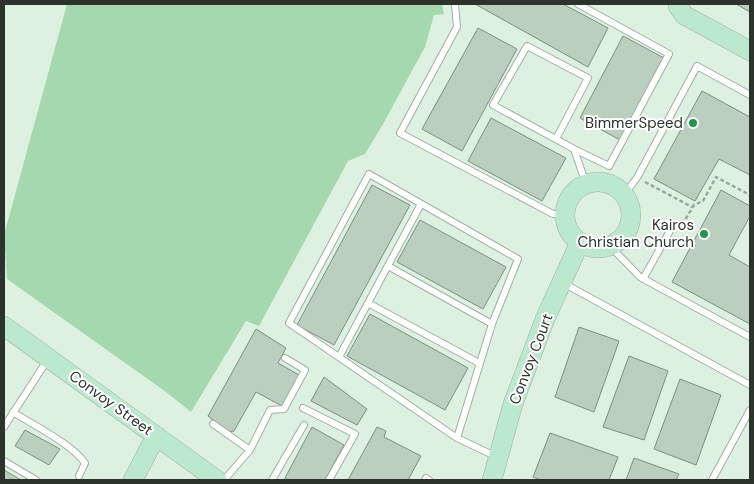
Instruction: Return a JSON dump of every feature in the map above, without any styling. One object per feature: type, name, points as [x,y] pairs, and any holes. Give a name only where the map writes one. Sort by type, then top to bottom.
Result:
[{"type":"street","points":[[678,6],[684,15],[750,51]]},
{"type":"street","points":[[607,182],[625,194],[630,204],[632,216],[629,227],[623,237],[610,246],[597,248],[580,242],[569,230],[565,214],[571,196],[586,184],[607,182]]},
{"type":"street","name":"Convoy Court","points":[[492,480],[513,404],[544,319],[580,242]]},
{"type":"street","name":"Convoy Street","points":[[4,326],[217,480]]},
{"type":"street","points":[[133,480],[156,436]]},
{"type":"lane","points":[[455,4],[458,27],[400,133],[553,214],[565,214]]},
{"type":"lane","points":[[556,139],[588,78],[527,46],[493,105],[574,149],[608,166],[669,54],[578,4]]},
{"type":"lane","points":[[625,194],[637,178],[697,66],[750,95]]},
{"type":"lane","points":[[574,149],[586,184]]},
{"type":"lane","points":[[456,438],[492,324],[518,259],[369,174],[289,323],[456,438],[498,458]]},
{"type":"lane","points":[[339,357],[421,204]]},
{"type":"lane","points":[[644,279],[672,227]]},
{"type":"lane","points":[[610,246],[644,279],[750,337]]},
{"type":"lane","points":[[388,266],[492,324]]},
{"type":"lane","points":[[562,282],[750,385]]},
{"type":"lane","points":[[368,303],[479,363]]},
{"type":"lane","points":[[4,427],[48,358]]},
{"type":"lane","points":[[224,480],[250,450],[270,410],[284,409],[305,370],[285,358]]},
{"type":"lane","points":[[303,408],[355,434],[329,480]]},
{"type":"lane","points":[[712,480],[750,410]]},
{"type":"lane","points":[[13,412],[66,446],[82,459],[85,464],[79,476]]},
{"type":"lane","points":[[213,424],[250,450]]},
{"type":"lane","points":[[272,480],[304,425]]},
{"type":"lane","points":[[4,462],[36,480]]},
{"type":"lane","points":[[425,480],[426,478],[429,480]]},
{"type":"path","points":[[672,227],[685,220],[692,208],[703,201],[716,177],[750,195]]},
{"type":"path","points":[[637,178],[692,208]]},
{"type":"green space","points":[[67,4],[442,4],[444,14],[434,15],[425,47],[365,154],[348,161],[259,326],[246,321],[191,412],[166,392],[7,279],[4,235]]},
{"type":"building","points":[[475,4],[563,4],[608,28],[588,67]]},
{"type":"building","points":[[736,4],[750,4],[750,12]]},
{"type":"building","points":[[478,28],[517,49],[462,151],[422,129]]},
{"type":"building","points":[[623,36],[664,58],[620,140],[580,118]]},
{"type":"building","points":[[702,91],[750,117],[750,175],[719,159],[695,201],[654,179]]},
{"type":"building","points":[[491,118],[566,158],[542,201],[468,161]]},
{"type":"building","points":[[372,185],[410,205],[334,345],[297,325]]},
{"type":"building","points":[[721,190],[750,206],[750,216],[729,255],[750,267],[750,324],[672,282]]},
{"type":"building","points":[[420,220],[506,267],[483,309],[397,262]]},
{"type":"building","points":[[370,314],[468,368],[445,410],[347,356]]},
{"type":"building","points":[[579,327],[619,341],[594,412],[555,397]]},
{"type":"building","points":[[256,329],[286,348],[278,363],[299,375],[282,406],[256,392],[234,431],[228,432],[208,416]]},
{"type":"building","points":[[629,356],[668,371],[644,440],[603,427]]},
{"type":"building","points":[[324,377],[367,409],[357,425],[311,401]]},
{"type":"building","points":[[680,379],[721,395],[696,465],[654,449]]},
{"type":"building","points":[[312,427],[344,445],[325,480],[288,480],[285,478]]},
{"type":"building","points":[[377,427],[386,431],[384,437],[421,456],[408,480],[348,480]]},
{"type":"building","points":[[25,430],[60,449],[49,465],[15,446]]},
{"type":"building","points":[[550,433],[618,457],[609,480],[541,480],[533,477]]},
{"type":"building","points":[[634,458],[679,474],[676,480],[626,480]]},
{"type":"building","points":[[4,470],[21,480],[4,480]]},
{"type":"place","name":"BimmerSpeed","points":[[693,123]]},
{"type":"place","name":"Kairos Christian Church","points":[[704,234]]}]
